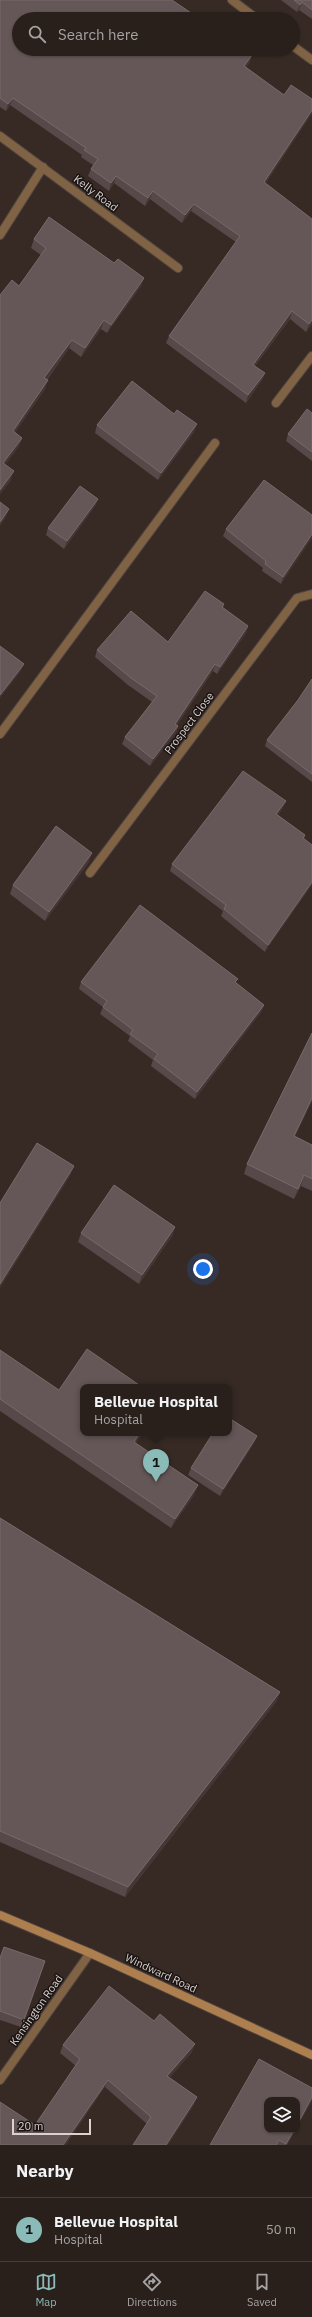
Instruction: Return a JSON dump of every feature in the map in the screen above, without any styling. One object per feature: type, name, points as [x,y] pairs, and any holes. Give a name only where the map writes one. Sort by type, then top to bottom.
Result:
[{"type":"main road","name":"Windward Road","points":[[0,1915],[90,1953],[312,2055]]},
{"type":"street","points":[[232,0],[248,12]]},
{"type":"street","points":[[300,51],[312,60]]},
{"type":"street","name":"Kelly Road","points":[[0,136],[178,268]]},
{"type":"street","points":[[0,235],[42,167]]},
{"type":"street","points":[[276,403],[312,356]]},
{"type":"street","points":[[0,734],[216,443]]},
{"type":"street","name":"Prospect Close","points":[[90,873],[297,598],[312,594]]},
{"type":"street","name":"Kensington Road","points":[[0,2080],[90,1953]]},
{"type":"building","points":[[0,0],[172,0],[190,12],[12,12],[12,56],[251,56],[244,66],[284,95],[291,85],[312,99],[312,110],[264,182],[312,219],[312,320],[309,324],[292,311],[253,365],[265,373],[248,395],[169,336],[240,236],[194,204],[185,215],[153,191],[148,198],[116,176],[111,183],[91,169],[98,159],[84,150],[86,148],[13,98],[8,104],[0,98]]},
{"type":"building","points":[[294,0],[312,0],[312,10],[302,2],[300,5]]},
{"type":"building","points":[[49,217],[114,263],[118,259],[144,278],[111,325],[104,320],[85,348],[72,340],[44,378],[48,380],[13,431],[22,438],[3,463],[14,471],[0,490],[0,295],[12,280],[19,286],[46,248],[34,239]]},
{"type":"building","points":[[132,381],[174,414],[177,410],[197,424],[161,473],[97,425]]},
{"type":"building","points":[[307,409],[312,413],[312,452],[288,434]]},
{"type":"building","points":[[264,480],[312,515],[312,534],[283,577],[265,564],[266,561],[226,529]]},
{"type":"building","points":[[80,486],[98,499],[67,541],[48,528]]},
{"type":"building","points":[[0,502],[9,509],[0,522]]},
{"type":"building","points":[[205,591],[224,604],[222,607],[248,626],[220,667],[215,664],[175,724],[178,726],[153,759],[125,737],[157,696],[131,678],[97,650],[131,611],[168,642]]},
{"type":"building","points":[[0,646],[24,664],[0,695]]},
{"type":"building","points":[[312,679],[312,774],[267,740],[298,700]]},
{"type":"building","points":[[243,771],[286,801],[276,814],[305,835],[303,838],[312,845],[312,882],[268,945],[224,909],[226,905],[172,864]]},
{"type":"building","points":[[56,826],[92,853],[49,912],[13,885]]},
{"type":"building","points":[[140,905],[238,979],[235,982],[264,1005],[197,1092],[154,1059],[158,1054],[130,1034],[133,1030],[103,1007],[107,1001],[81,982]]},
{"type":"building","points":[[312,1033],[312,1098],[294,1136],[312,1145],[312,1179],[304,1175],[298,1189],[247,1164]]},
{"type":"building","points":[[37,1143],[74,1166],[0,1284],[0,1203]]},
{"type":"building","points":[[114,1185],[175,1227],[142,1275],[81,1233]]},
{"type":"building","points":[[87,1349],[138,1384],[80,1384],[80,1436],[138,1436],[134,1442],[198,1485],[175,1519],[0,1399],[0,1350],[59,1390]]},
{"type":"building","points":[[232,1420],[257,1436],[223,1489],[191,1468],[211,1436],[232,1436]]},
{"type":"building","points":[[0,1518],[280,1692],[128,1887],[0,1831]]},
{"type":"building","points":[[4,1947],[45,1961],[24,2020],[0,2011],[0,1958]]},
{"type":"building","points":[[109,1986],[154,2021],[160,2014],[195,2044],[167,2076],[197,2097],[166,2145],[133,2145],[151,2117],[108,2080],[63,2145],[0,2145],[0,2102],[35,2125],[80,2059],[63,2045]]},
{"type":"building","points":[[259,2059],[312,2088],[312,2097],[300,2119],[300,2097],[264,2097],[264,2133],[292,2133],[286,2144],[279,2140],[276,2145],[210,2145]]},
{"type":"place","name":"Bellevue Hospital","points":[[156,1482]]}]
